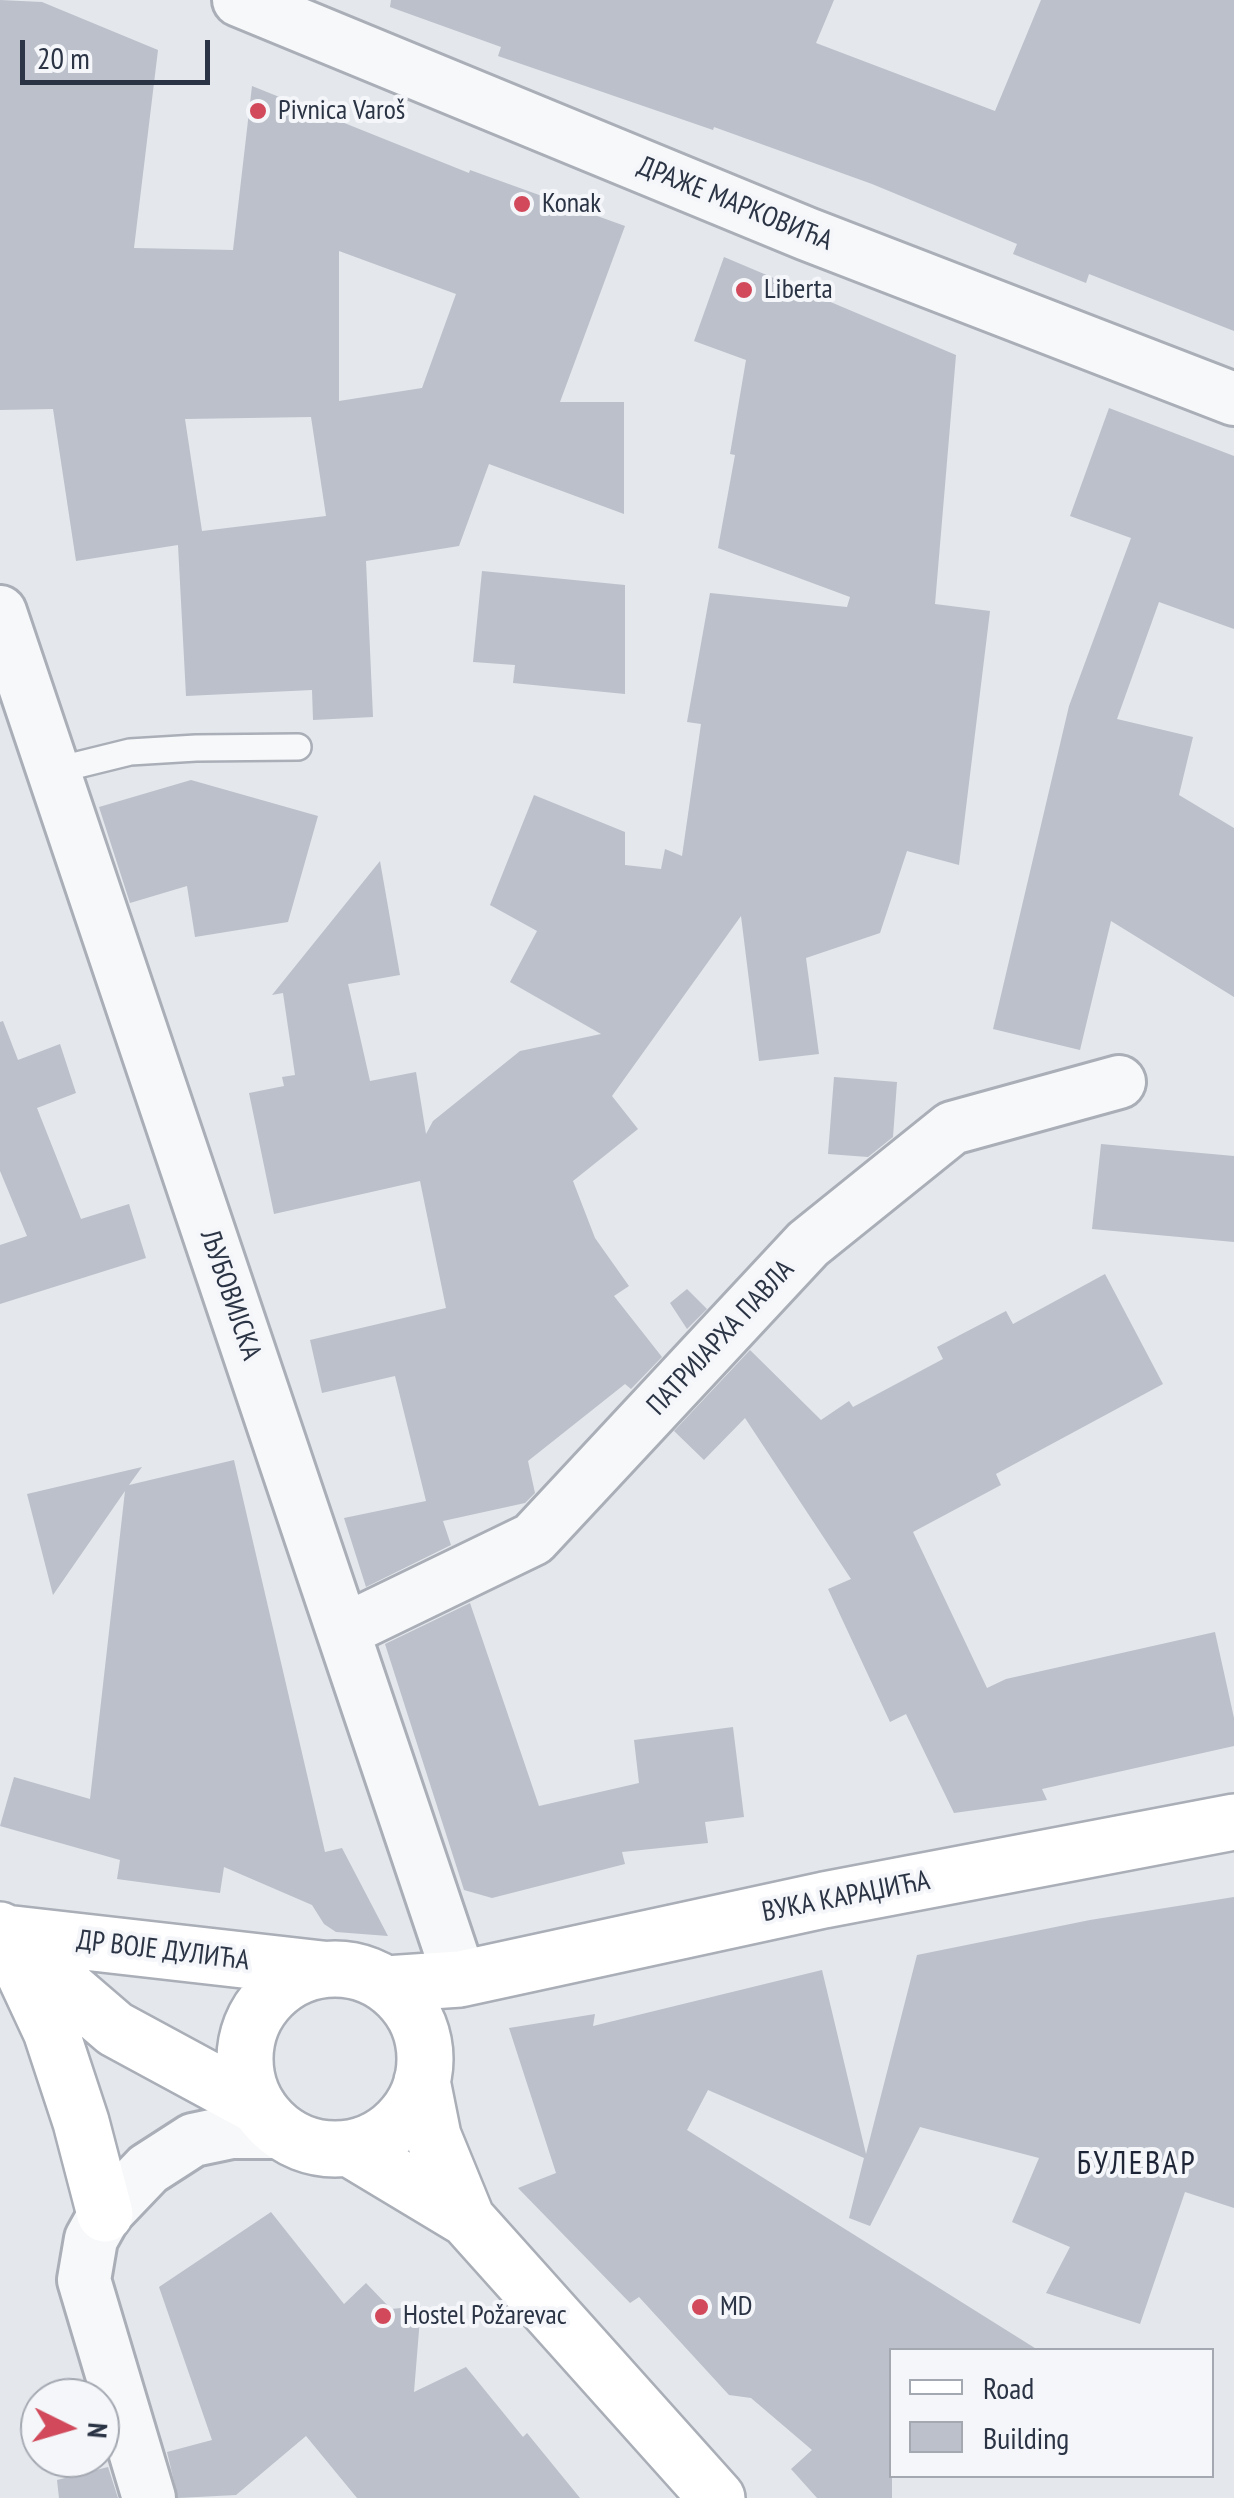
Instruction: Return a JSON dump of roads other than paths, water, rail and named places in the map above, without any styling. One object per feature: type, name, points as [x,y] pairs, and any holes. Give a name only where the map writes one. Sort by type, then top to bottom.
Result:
[{"type":"main road","name":"ВУКА КАРАЏИЋА","points":[[386,1984],[460,1979],[824,1900],[1234,1822]]},
{"type":"main road","points":[[2,1931],[51,2031],[81,2122],[105,2214]]},
{"type":"main road","name":"ДР ВОЈЕ ДУЛИЋА","points":[[2,1931],[322,1969]]},
{"type":"main road","name":"ДР ВОЈЕ ДУЛИЋА","points":[[2,1931],[115,2030],[270,2120]]},
{"type":"main road","points":[[460,1979],[423,2063],[412,2105],[396,2126],[374,2140],[349,2148],[326,2149],[303,2143],[270,2120],[248,2084],[245,2059],[248,2034],[259,2010],[276,1990],[297,1976],[322,1969],[344,1969],[386,1984],[418,2022],[423,2063],[433,2136],[467,2219]]},
{"type":"main road","points":[[349,2148],[467,2219],[716,2498]]},
{"type":"street","name":"ДРАЖЕ МАРКОВИЋА","points":[[238,0],[807,234],[1234,399]]},
{"type":"street","name":"ЉУБОВИЈСКА","points":[[0,612],[460,1979]]},
{"type":"street","name":"ПАТРИЈАРХА ПАВЛА","points":[[343,1632],[533,1538],[808,1244],[952,1128],[1119,1082]]},
{"type":"street","points":[[149,2498],[84,2280],[91,2240],[105,2214],[148,2169],[193,2140],[270,2120]]},
{"type":"lane","points":[[54,771],[130,752],[298,747]]},
{"type":"place","name":"Pivnica Varoš","points":[[258,111]]},
{"type":"place","name":"Konak","points":[[522,204]]},
{"type":"place","name":"Liberta","points":[[744,290]]},
{"type":"place","name":"MD","points":[[700,2307]]},
{"type":"place","name":"Hostel Požarevac","points":[[383,2316]]},
{"type":"district","name":"БУЛЕВАР","points":[[1137,2165]]}]
